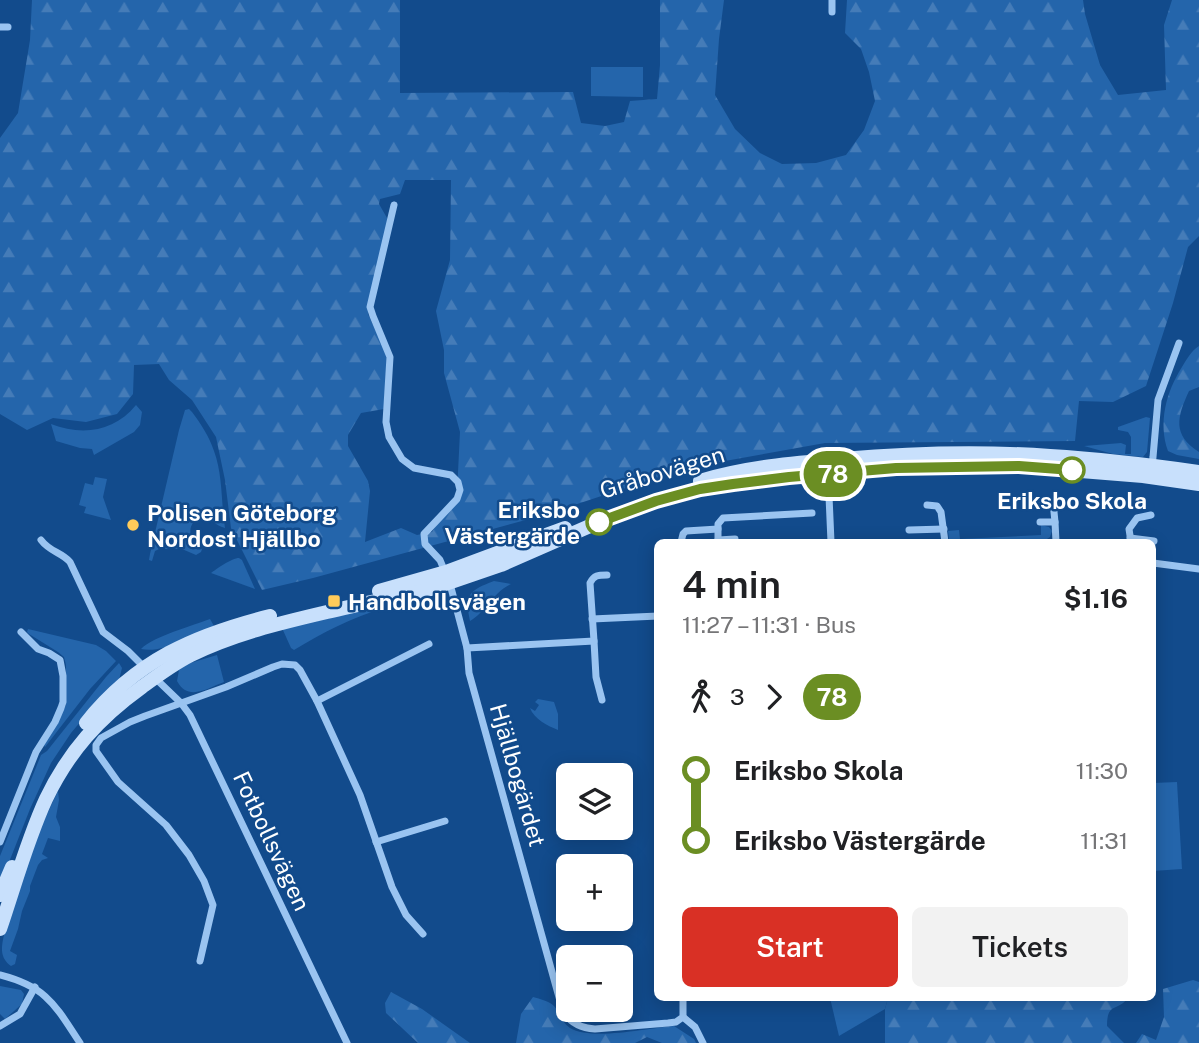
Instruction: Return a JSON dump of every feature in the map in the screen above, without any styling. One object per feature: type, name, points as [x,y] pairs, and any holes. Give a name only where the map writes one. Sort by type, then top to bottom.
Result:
[{"type":"main road","name":"Gråbovägen","points":[[0,895],[40,797],[62,756],[107,698],[120,685],[254,630],[431,590],[448,578],[501,565],[599,522],[656,501],[700,489],[828,467],[873,456],[977,453],[1052,456],[1148,471],[1199,484]]},
{"type":"main road","name":"Gråbovägen","points":[[1148,471],[1199,472]]},
{"type":"main road","name":"Gråbovägen","points":[[0,929],[47,798],[70,758],[87,734],[150,672]]},
{"type":"street","points":[[832,0],[832,12]]},
{"type":"street","points":[[394,205],[370,307],[390,357],[386,429],[394,447],[408,464],[419,470],[451,475],[458,482],[460,490],[457,499],[424,534],[425,544],[440,560],[448,578]]},
{"type":"street","points":[[1148,471],[1158,400],[1179,343]]},
{"type":"street","points":[[828,467],[831,539]]},
{"type":"street","points":[[1038,499],[1053,502],[1056,539]]},
{"type":"street","points":[[927,505],[937,506],[941,512],[945,539]]},
{"type":"street","points":[[718,539],[718,524],[723,518],[812,513]]},
{"type":"street","points":[[1130,539],[1129,529],[1137,518],[1152,515]]},
{"type":"street","points":[[1040,522],[1055,522]]},
{"type":"street","points":[[681,539],[686,531],[718,529]]},
{"type":"street","points":[[909,530],[944,529]]},
{"type":"street","name":"Fotbollsvägen","points":[[41,540],[47,548],[66,557],[70,562],[103,632],[128,651],[190,715],[347,1043]]},
{"type":"street","points":[[1156,563],[1199,569]]},
{"type":"street","points":[[602,700],[596,677],[590,583],[597,575],[607,575]]},
{"type":"street","name":"Hjällbogärdet","points":[[448,578],[467,648],[469,673],[565,1016],[578,1025],[595,1029],[676,1022],[682,1017]]},
{"type":"street","points":[[592,619],[654,616]]},
{"type":"street","points":[[0,842],[36,752],[55,722],[63,702],[60,660],[38,649],[21,632]]},
{"type":"street","points":[[467,648],[594,641]]},
{"type":"street","points":[[317,701],[429,644]]},
{"type":"street","points":[[200,961],[212,905],[204,881],[189,855],[166,825],[118,782],[96,751],[96,744],[130,722],[273,667],[289,664],[300,670],[317,701],[360,795],[392,887],[406,915],[423,934]]},
{"type":"street","points":[[376,842],[445,821]]},
{"type":"street","points":[[0,975],[35,987],[56,1006],[80,1043]]},
{"type":"street","points":[[0,1026],[20,1014],[35,987]]},
{"type":"street","points":[[683,1001],[682,1017],[695,1027],[703,1043]]},
{"type":"green space","points":[[32,0],[400,0],[400,93],[573,92],[581,123],[605,126],[624,122],[630,101],[657,99],[660,0],[724,0],[715,95],[735,129],[760,153],[782,164],[816,163],[846,155],[864,130],[875,101],[861,49],[845,33],[847,0],[1083,0],[1100,65],[1118,95],[1166,90],[1164,25],[1172,0],[1199,0],[1199,236],[1188,247],[1146,386],[1113,402],[1079,401],[1075,441],[825,443],[686,468],[544,515],[262,590],[231,528],[216,437],[192,400],[169,380],[159,364],[134,365],[133,394],[117,414],[86,422],[53,418],[27,430],[0,414],[0,138],[18,113],[30,40]],"holes":[[[405,180],[451,180],[450,260],[436,311],[444,350],[444,373],[460,432],[457,493],[432,532],[417,535],[401,528],[365,542],[370,491],[368,481],[348,446],[348,435],[361,413],[384,409],[387,355],[368,314],[387,225],[387,218],[379,204],[380,199],[400,194]]]},
{"type":"green space","points":[[591,67],[643,67],[643,97],[591,96]]},
{"type":"green space","points":[[1199,346],[1199,387],[1189,391],[1179,425],[1184,439],[1199,452],[1199,459],[1168,451],[1164,419],[1168,397],[1176,377],[1187,358]]},
{"type":"green space","points":[[136,405],[142,412],[140,425],[134,432],[94,455],[92,449],[56,441],[51,424],[74,430],[97,429],[118,421]]},
{"type":"green space","points":[[189,409],[207,435],[217,460],[225,528],[205,518],[198,519],[191,526],[190,532],[192,539],[202,542],[201,552],[196,555],[182,549],[159,549],[155,551],[152,561],[149,560],[150,554],[179,430],[185,410]]},
{"type":"green space","points":[[1150,418],[1147,452],[1143,457],[1113,454],[1084,446],[1121,443],[1126,445],[1125,454],[1131,454],[1131,437],[1128,432],[1118,430],[1118,427]]},
{"type":"green space","points":[[95,477],[107,479],[103,497],[111,520],[84,513],[86,507],[79,505],[85,483],[93,485]]},
{"type":"green space","points":[[1041,525],[1052,531],[1047,539],[960,539],[1041,535]]},
{"type":"green space","points":[[959,530],[960,539],[949,539],[948,531]]},
{"type":"green space","points":[[239,558],[242,560],[255,589],[211,573]]},
{"type":"green space","points":[[494,581],[511,584],[470,621],[468,605],[471,594],[479,587]]},
{"type":"green space","points":[[422,598],[434,599],[372,612],[338,626],[294,650],[282,628]]},
{"type":"green space","points":[[210,619],[214,626],[178,643],[159,649],[141,649],[164,636]]},
{"type":"green space","points":[[28,629],[96,645],[116,661],[90,689],[45,747],[66,705],[66,665],[64,657],[29,634]]},
{"type":"green space","points":[[217,655],[224,682],[192,692],[187,691],[177,681],[179,670],[187,664]]},
{"type":"green space","points":[[119,663],[122,668],[119,680],[71,733],[51,763],[0,885],[0,856],[41,755]]},
{"type":"green space","points":[[538,699],[554,702],[558,714],[558,730],[542,722],[532,712],[530,708],[535,711],[539,705],[535,702]]},
{"type":"green space","points":[[1177,782],[1182,869],[1156,871],[1156,783]]},
{"type":"green space","points":[[58,791],[56,817],[60,827],[60,841],[48,838],[42,854],[48,858],[38,865],[30,886],[10,951],[17,955],[15,964],[11,966],[2,952],[4,935],[39,831]]},
{"type":"green space","points":[[1193,980],[1199,982],[1199,1043],[1136,1043],[1142,1034],[1156,1040],[1164,1017],[1163,989]]},
{"type":"green space","points":[[0,986],[21,990],[24,994],[22,1004],[5,1019],[0,1014]]},
{"type":"green space","points":[[391,992],[422,1009],[470,1043],[418,1043],[386,1013],[385,1003]]},
{"type":"green space","points":[[533,997],[552,1004],[556,1009],[556,1022],[564,1022],[580,1032],[606,1034],[674,1026],[696,1043],[662,1043],[647,1037],[635,1043],[516,1043],[521,1014]]},
{"type":"green space","points":[[831,1001],[887,1001],[885,1009],[839,1036]]},
{"type":"green space","points":[[887,1001],[1125,1001],[1111,1010],[1107,1018],[1107,1026],[1124,1043],[885,1043]]},
{"type":"bus line","name":"78","points":[[599,522],[656,501],[700,489],[789,477],[896,468],[1019,466],[1072,470]]},
{"type":"place","name":"Eriksbo Skola","points":[[1072,470]]},
{"type":"place","name":"Eriksbo Västergärde","points":[[599,522]]},
{"type":"place","name":"Polisen Göteborg Nordost Hjällbo","points":[[133,525]]},
{"type":"place","name":"Handbollsvägen","points":[[334,601]]}]
